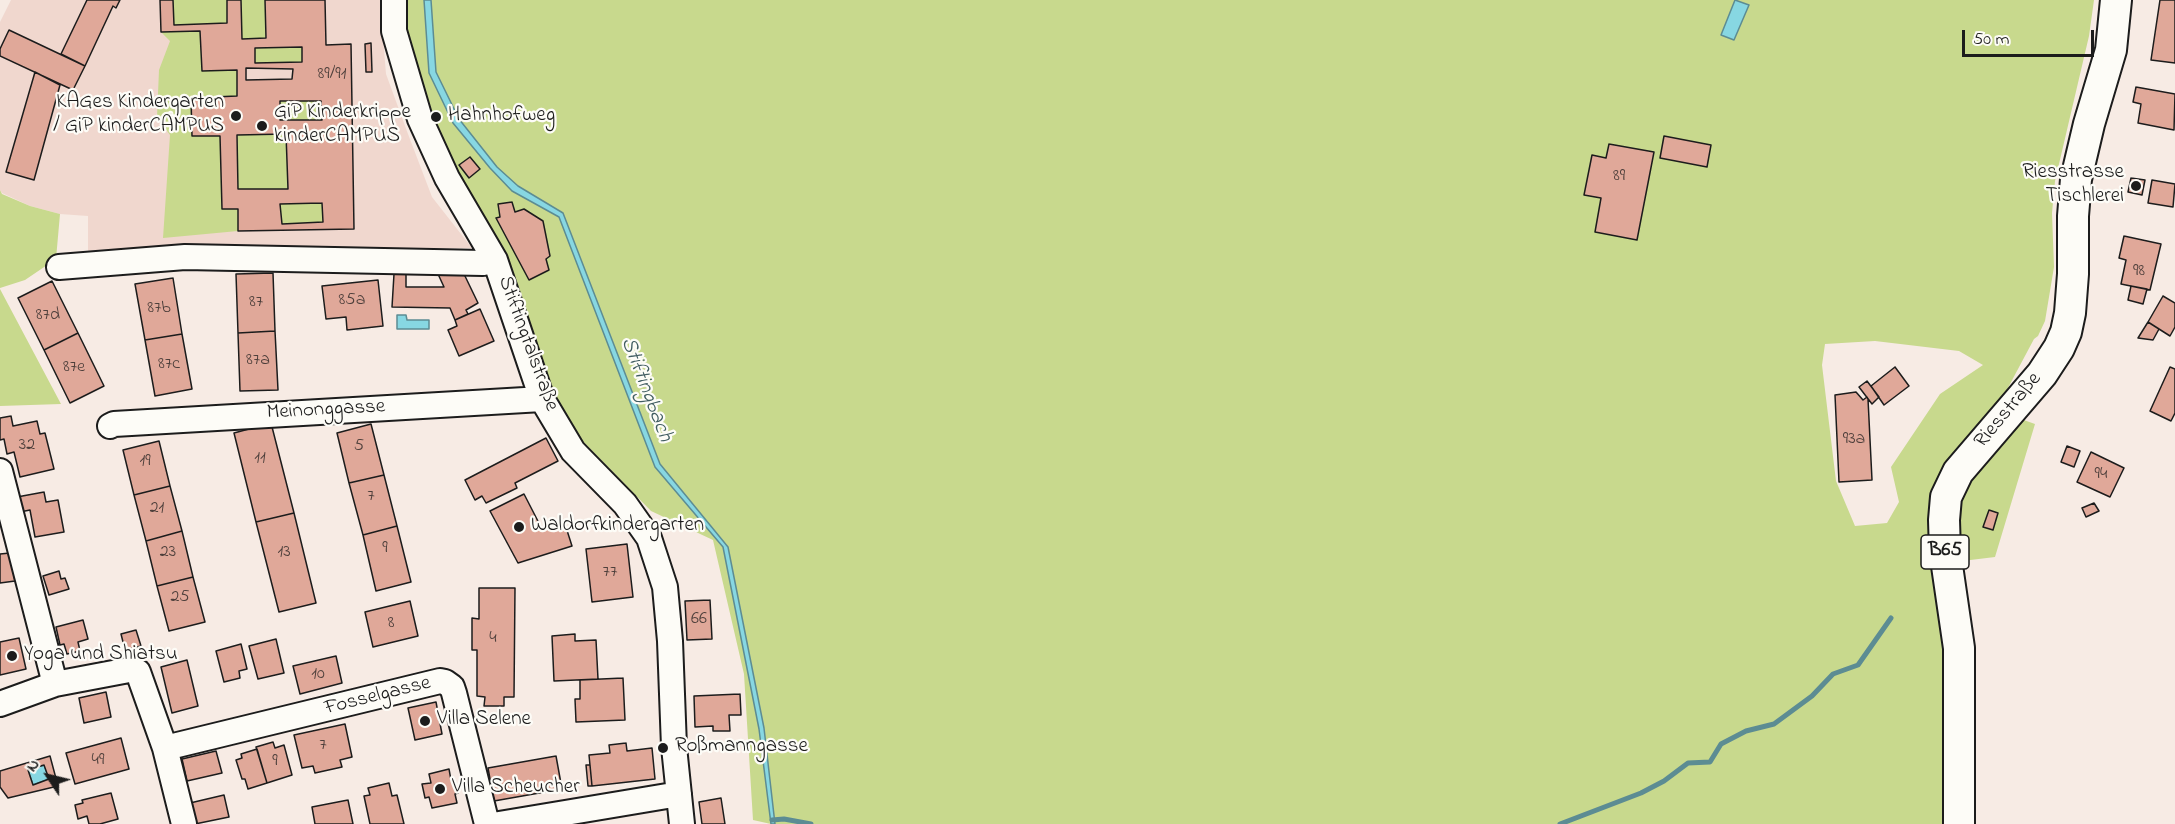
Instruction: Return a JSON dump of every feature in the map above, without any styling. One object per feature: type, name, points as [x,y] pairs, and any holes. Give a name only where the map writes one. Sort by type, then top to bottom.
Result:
[{"type":"main road","name":"Riesstraße","points":[[1959,824],[1959,648],[1944,552],[1946,497],[1958,472],[2042,374],[2059,348],[2066,332],[2073,274],[2073,216],[2076,179],[2089,124],[2111,50],[2116,0]]},
{"type":"street","name":"Stiftingtalstraße","points":[[394,0],[394,31],[420,119],[447,178],[495,260],[542,399],[573,451],[625,504],[649,538],[664,587],[670,641],[673,727],[682,824]]},
{"type":"street","name":"Stiftingtalstraße","points":[[59,267],[184,257],[483,264],[495,260]]},
{"type":"street","name":"Meinonggasse","points":[[110,426],[542,399]]},
{"type":"street","points":[[0,471],[55,684]]},
{"type":"street","points":[[0,704],[55,684],[129,670],[135,671],[139,674],[165,748],[183,824]]},
{"type":"street","name":"Fosselgasse","points":[[165,748],[440,681],[445,682],[452,687],[454,693],[487,824]]},
{"type":"street","points":[[499,824],[679,794]]},
{"type":"shaded area","name":"GiP Kinderkrippe kinderCAMPUS","points":[[11,0],[380,0],[386,74],[408,134],[432,197],[472,248],[88,252],[88,216],[60,214],[30,206],[0,190],[0,22]]},
{"type":"green space","points":[[173,0],[227,0],[227,23],[174,25]]},
{"type":"green space","points":[[241,0],[265,0],[266,38],[242,39]]},
{"type":"green space","points":[[394,0],[2094,0],[2089,36],[2055,181],[2052,213],[2054,267],[2045,321],[1937,521],[1947,681],[1944,824],[775,824],[764,728],[728,547],[660,464],[576,248],[655,467],[723,547],[759,729],[771,824],[753,820],[744,674],[713,540],[651,511],[566,424],[536,356],[504,248],[486,248],[447,178]],"holes":[[[1875,341],[1959,351],[1983,365],[1940,394],[1891,467],[1899,502],[1887,523],[1855,526],[1836,481],[1822,365],[1825,344]]]},
{"type":"green space","points":[[200,31],[202,70],[237,70],[237,96],[191,98],[192,136],[220,136],[222,209],[238,209],[238,231],[163,238],[170,135],[157,117],[159,70],[170,41],[161,32]]},
{"type":"green space","points":[[302,47],[302,62],[255,63],[255,48]]},
{"type":"green space","points":[[280,101],[321,101],[322,120],[280,120]]},
{"type":"green space","points":[[286,134],[288,189],[238,189],[237,135]]},
{"type":"green space","points":[[0,190],[2,194],[30,206],[60,214],[56,259],[25,280],[0,288]]},
{"type":"green space","points":[[322,203],[323,222],[282,224],[280,204]]},
{"type":"green space","points":[[0,289],[61,404],[0,406]]},
{"type":"green space","points":[[2018,418],[2035,424],[1995,557],[1954,562],[1961,489]]},
{"type":"water","name":"Stiftingbach","points":[[424,0],[431,0],[436,72],[459,119],[497,167],[518,186],[563,213],[660,464],[728,547],[764,728],[775,824],[771,824],[759,729],[723,547],[655,467],[559,217],[512,191],[453,123],[429,73]]},
{"type":"water","points":[[1735,0],[1749,5],[1734,40],[1721,35]]},
{"type":"water","points":[[397,315],[406,315],[407,320],[429,320],[429,329],[397,329]]},
{"type":"water","points":[[44,765],[49,779],[33,785],[28,770]]},
{"type":"building","points":[[87,0],[120,0],[116,8],[113,6],[85,66],[61,54]]},
{"type":"building","name":"KAGes Kindergarten / GiP kinderCAMPUS","points":[[160,0],[173,0],[174,25],[227,23],[227,0],[241,0],[242,39],[266,38],[265,0],[325,0],[326,45],[351,44],[354,229],[238,231],[238,209],[222,209],[220,136],[192,136],[191,98],[237,96],[237,70],[202,71],[200,31],[161,32]],"holes":[[[302,47],[302,62],[255,63],[255,48]],[[246,68],[293,69],[292,79],[246,80]],[[280,101],[321,101],[322,120],[280,120]],[[286,134],[288,189],[238,189],[237,135]],[[322,203],[323,222],[282,224],[280,204]]]},
{"type":"building","points":[[2160,0],[2175,0],[2175,63],[2151,60]]},
{"type":"building","points":[[9,30],[85,66],[73,90],[0,56],[0,49]]},
{"type":"building","points":[[371,43],[372,72],[366,72],[365,44]]},
{"type":"building","points":[[35,72],[60,85],[34,180],[6,172]]},
{"type":"building","points":[[2136,87],[2175,94],[2174,130],[2138,123],[2141,104],[2133,102]]},
{"type":"building","points":[[1664,136],[1711,145],[1707,167],[1660,158]]},
{"type":"building","points":[[1609,144],[1654,152],[1637,240],[1595,232],[1601,198],[1584,195],[1592,155],[1606,158]]},
{"type":"building","points":[[470,157],[480,169],[469,178],[459,165]]},
{"type":"building","name":"Riesstrasse Tischlerei","points":[[2131,178],[2145,180],[2142,195],[2128,192]]},
{"type":"building","points":[[2152,180],[2175,184],[2173,207],[2148,203]]},
{"type":"building","points":[[512,202],[515,212],[524,209],[543,221],[550,256],[546,259],[549,270],[529,280],[496,218],[500,217],[498,204]]},
{"type":"building","points":[[2124,236],[2161,244],[2150,290],[2121,284],[2126,260],[2119,258]]},
{"type":"building","points":[[273,273],[275,331],[238,333],[236,274]]},
{"type":"building","points":[[406,273],[406,287],[444,287],[438,274],[464,274],[478,303],[466,310],[468,314],[455,320],[450,308],[392,307],[394,274]]},
{"type":"building","points":[[173,278],[182,334],[145,340],[135,284]]},
{"type":"building","points":[[378,280],[383,326],[347,330],[346,317],[326,319],[322,286]]},
{"type":"building","points":[[52,281],[78,333],[44,350],[18,298]]},
{"type":"building","points":[[2131,286],[2147,289],[2143,304],[2128,300]]},
{"type":"building","points":[[2163,296],[2175,303],[2175,327],[2170,336],[2148,322]]},
{"type":"building","points":[[480,309],[494,341],[459,356],[448,330],[457,326],[455,320]]},
{"type":"building","points":[[2148,322],[2159,329],[2153,340],[2138,338]]},
{"type":"building","points":[[275,331],[278,390],[240,391],[238,333]]},
{"type":"building","points":[[78,333],[104,386],[70,403],[44,350]]},
{"type":"building","points":[[182,334],[192,389],[155,396],[145,340]]},
{"type":"building","points":[[1895,367],[1909,386],[1884,405],[1871,386]]},
{"type":"building","points":[[2170,367],[2175,369],[2175,413],[2171,421],[2150,411]]},
{"type":"building","points":[[1867,381],[1879,397],[1872,404],[1859,387]]},
{"type":"building","points":[[1856,392],[1863,400],[1867,397],[1868,399],[1872,480],[1839,482],[1835,395]]},
{"type":"building","points":[[11,416],[13,426],[37,421],[40,434],[45,433],[54,469],[20,477],[14,452],[7,454],[4,439],[0,440],[0,418]]},
{"type":"building","points":[[271,423],[294,513],[256,522],[234,433]]},
{"type":"building","points":[[371,424],[384,475],[349,483],[337,433]]},
{"type":"building","points":[[546,438],[558,461],[515,483],[517,488],[486,503],[482,496],[475,500],[465,480]]},
{"type":"building","points":[[159,441],[170,486],[134,495],[123,450]]},
{"type":"building","points":[[2067,446],[2080,451],[2074,467],[2061,462]]},
{"type":"building","points":[[2091,452],[2124,468],[2110,497],[2077,482]]},
{"type":"building","points":[[384,475],[397,526],[363,535],[349,483]]},
{"type":"building","points":[[170,486],[182,531],[146,541],[134,495]]},
{"type":"building","points":[[44,492],[46,502],[58,500],[64,532],[35,537],[30,510],[20,512],[17,497]]},
{"type":"building","points":[[524,494],[542,529],[564,521],[572,546],[518,563],[490,511]]},
{"type":"building","points":[[2094,503],[2099,511],[2086,517],[2082,508]]},
{"type":"building","points":[[1989,510],[1998,513],[1993,530],[1983,527]]},
{"type":"building","points":[[294,513],[316,603],[279,612],[256,522]]},
{"type":"building","points":[[397,526],[411,582],[376,591],[363,535]]},
{"type":"building","points":[[182,531],[193,577],[157,586],[146,541]]},
{"type":"building","points":[[627,544],[633,597],[592,602],[586,549]]},
{"type":"building","points":[[10,553],[15,581],[0,583],[0,554]]},
{"type":"building","points":[[59,571],[61,579],[65,578],[69,589],[49,595],[43,576]]},
{"type":"building","points":[[193,577],[205,622],[169,631],[157,586]]},
{"type":"building","points":[[479,588],[515,588],[514,697],[504,697],[504,706],[484,706],[485,697],[477,696],[477,650],[472,650],[472,618],[479,619]]},
{"type":"building","points":[[710,600],[712,639],[687,640],[685,601]]},
{"type":"building","points":[[410,601],[418,636],[373,647],[365,612]]},
{"type":"building","points":[[83,620],[88,639],[78,642],[80,651],[67,654],[64,644],[60,645],[56,627]]},
{"type":"building","points":[[136,630],[141,646],[125,650],[121,634]]},
{"type":"building","points":[[575,634],[575,641],[596,640],[598,679],[554,681],[552,636]]},
{"type":"building","name":"Yoga und Shiatsu","points":[[19,638],[26,669],[0,675],[0,642]]},
{"type":"building","points":[[276,639],[284,673],[258,679],[249,646]]},
{"type":"building","points":[[241,644],[247,669],[239,671],[240,678],[224,682],[216,651]]},
{"type":"building","points":[[336,656],[342,683],[300,694],[293,666]]},
{"type":"building","points":[[187,660],[198,706],[172,713],[161,667]]},
{"type":"building","points":[[623,678],[625,720],[576,722],[575,699],[580,699],[580,680]]},
{"type":"building","points":[[106,692],[111,717],[84,723],[79,698]]},
{"type":"building","points":[[740,694],[741,715],[729,715],[730,731],[713,731],[713,726],[695,727],[694,696]]},
{"type":"building","name":"Villa Selene","points":[[436,702],[442,734],[415,740],[408,708]]},
{"type":"building","points":[[345,724],[352,757],[340,760],[342,767],[315,773],[313,766],[302,768],[294,735]]},
{"type":"building","points":[[121,738],[129,769],[75,784],[66,753]]},
{"type":"building","points":[[273,742],[275,748],[284,745],[292,775],[267,783],[256,747]]},
{"type":"building","points":[[626,743],[627,751],[652,748],[655,779],[592,786],[589,755],[610,753],[609,745]]},
{"type":"building","points":[[257,749],[267,783],[248,789],[236,760],[242,758],[241,754]]},
{"type":"building","points":[[216,751],[222,773],[187,781],[182,759]]},
{"type":"building","points":[[50,756],[58,786],[8,798],[0,787],[0,771]],"holes":[[[44,765],[49,779],[33,785],[28,770]]]},
{"type":"building","points":[[556,756],[562,789],[494,801],[488,768]]},
{"type":"building","points":[[586,765],[590,765],[592,786],[588,786]]},
{"type":"building","name":"Villa Scheucher","points":[[449,769],[451,780],[454,779],[458,793],[455,794],[457,803],[432,808],[429,797],[425,798],[422,784],[431,783],[429,774]]},
{"type":"building","points":[[389,783],[392,796],[397,795],[404,824],[370,824],[364,796],[370,795],[368,788]]},
{"type":"building","points":[[111,793],[118,819],[100,824],[89,824],[87,816],[78,819],[75,805],[83,803],[82,800]]},
{"type":"building","points":[[224,795],[229,817],[195,824],[190,803]]},
{"type":"building","points":[[721,798],[725,824],[702,824],[699,802]]},
{"type":"building","points":[[348,800],[353,824],[315,824],[312,807]]},
{"type":"waterway","points":[[1560,824],[1641,793],[1664,781],[1688,763],[1710,762],[1721,744],[1746,731],[1774,724],[1812,696],[1833,674],[1858,665],[1891,618]]},
{"type":"waterway","points":[[772,820],[784,819],[811,824]]},
{"type":"place","name":"KAGes Kindergarten / GiP kinderCAMPUS","points":[[236,116]]},
{"type":"place","name":"Hahnhofweg","points":[[436,117]]},
{"type":"place","name":"GiP Kinderkrippe kinderCAMPUS","points":[[262,126]]},
{"type":"place","name":"Riesstrasse Tischlerei","points":[[2136,186]]},
{"type":"place","name":"Waldorfkindergarten","points":[[519,527]]},
{"type":"place","name":"Yoga und Shiatsu","points":[[12,656]]},
{"type":"place","name":"Villa Selene","points":[[425,721]]},
{"type":"place","name":"Roßmanngasse","points":[[663,748]]},
{"type":"place","name":"Villa Scheucher","points":[[440,789]]}]
